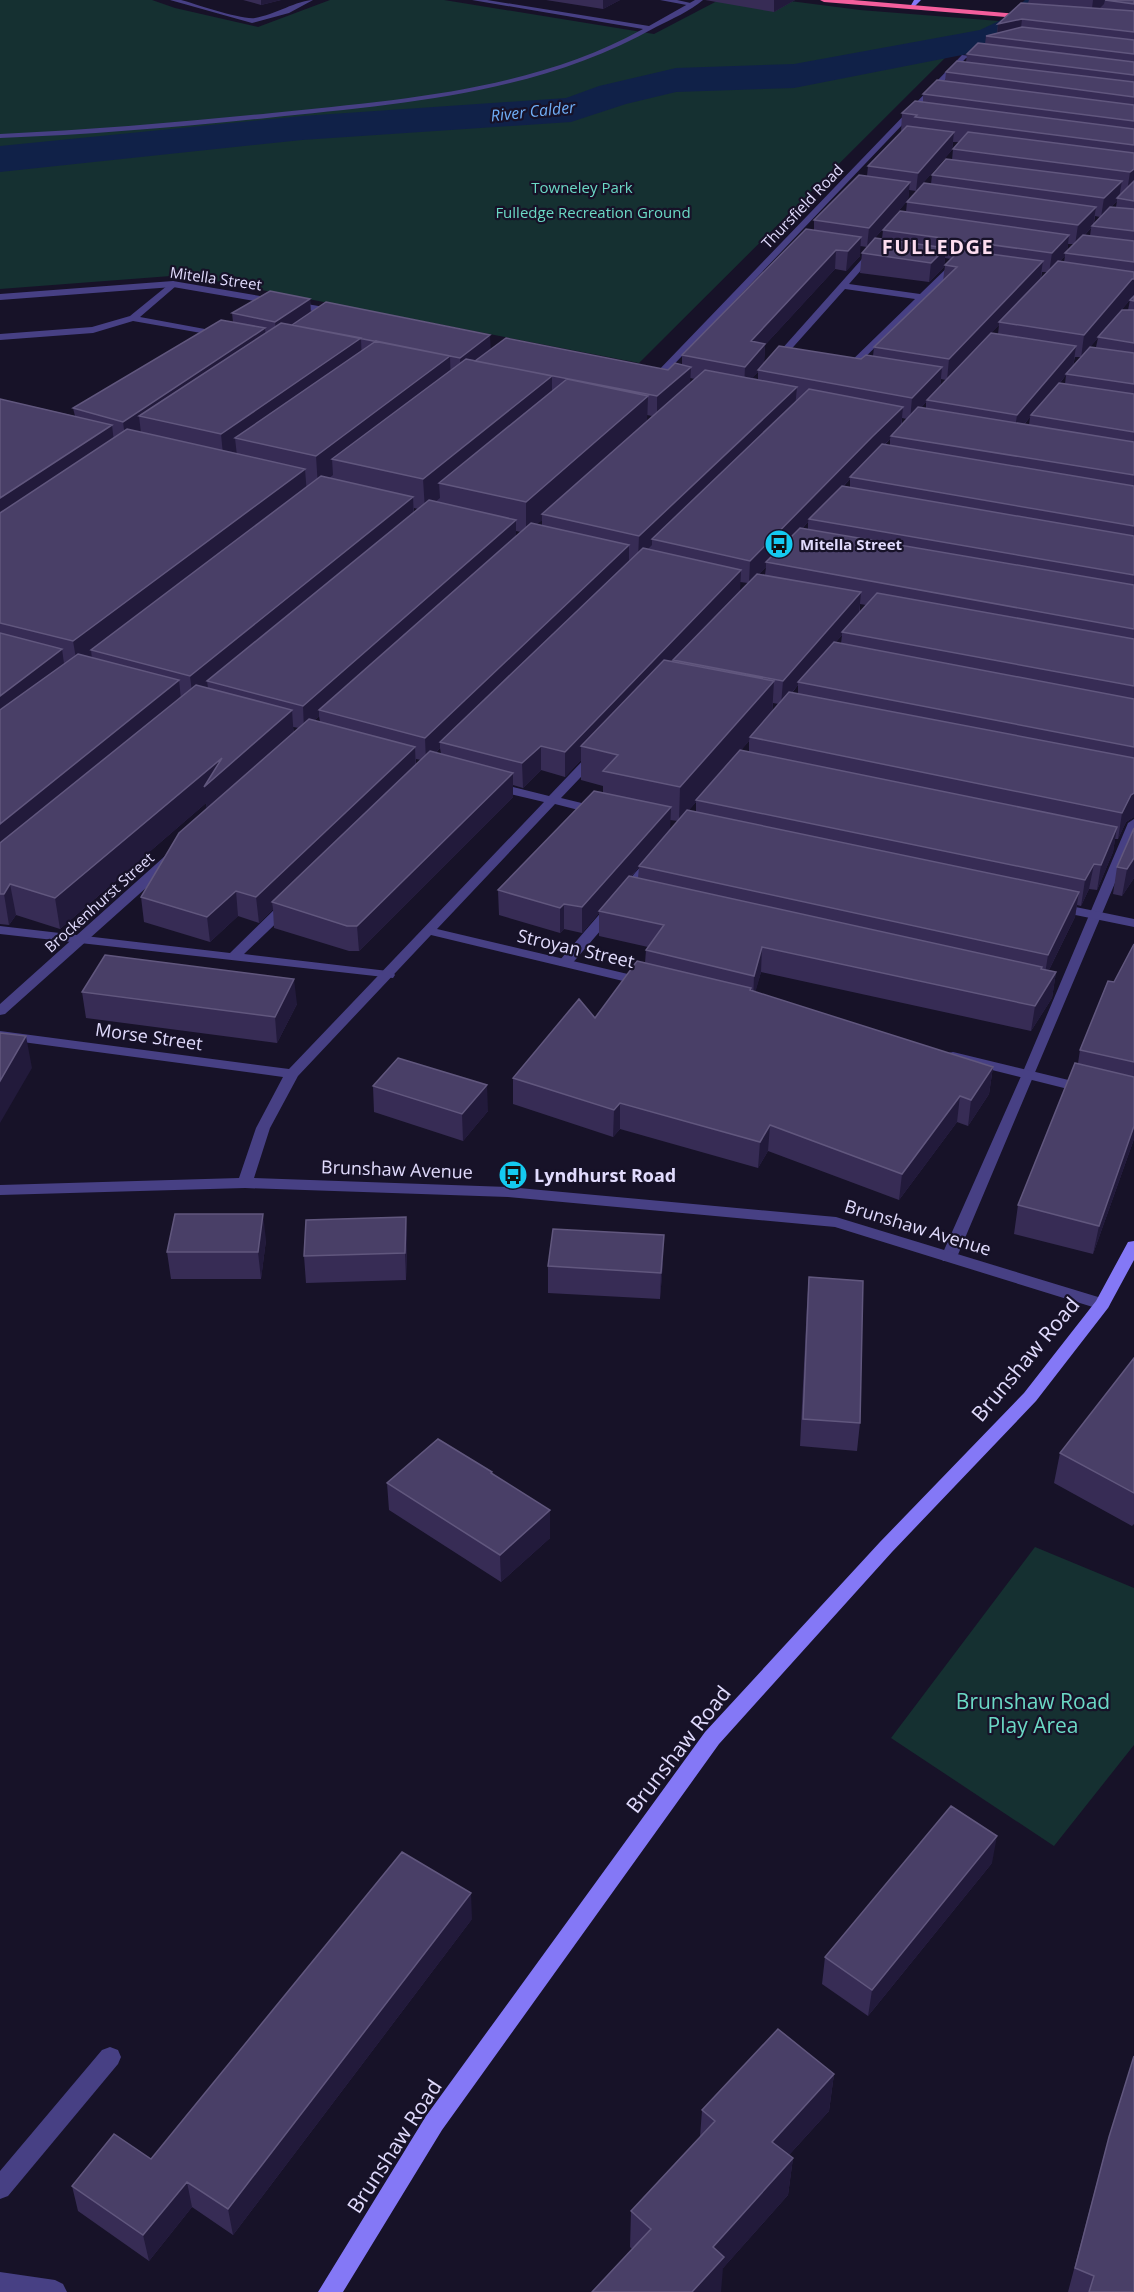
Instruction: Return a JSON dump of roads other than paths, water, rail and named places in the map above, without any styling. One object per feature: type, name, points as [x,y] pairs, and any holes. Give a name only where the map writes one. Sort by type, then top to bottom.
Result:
[{"type":"highway","points":[[824,0],[915,3],[964,13],[1037,17]]},
{"type":"street","points":[[173,0],[252,21],[287,12],[310,0]]},
{"type":"street","points":[[475,0],[649,28]]},
{"type":"street","points":[[663,0],[692,4]]},
{"type":"street","points":[[0,136],[67,134],[200,122],[383,104],[459,92],[518,79],[577,62],[626,41],[700,0]]},
{"type":"street","points":[[964,56],[981,49]]},
{"type":"street","points":[[964,56],[998,60]]},
{"type":"street","name":"Thursfield Road","points":[[658,376],[964,56]]},
{"type":"street","points":[[946,74],[958,76]]},
{"type":"street","points":[[928,94],[939,95]]},
{"type":"street","points":[[907,115],[919,117]]},
{"type":"street","points":[[886,137],[897,139]]},
{"type":"street","points":[[840,186],[851,188]]},
{"type":"street","points":[[787,241],[798,242]]},
{"type":"street","points":[[767,371],[843,286],[878,251],[862,251]]},
{"type":"street","points":[[945,263],[966,266]]},
{"type":"street","points":[[849,368],[956,264]]},
{"type":"street","points":[[0,337],[93,330],[132,318],[173,284]]},
{"type":"street","name":"Mitella Street","points":[[0,297],[173,284],[343,314]]},
{"type":"street","points":[[843,286],[922,297]]},
{"type":"street","points":[[315,323],[332,312]]},
{"type":"street","points":[[132,318],[236,337]]},
{"type":"street","points":[[780,356],[792,358]]},
{"type":"street","points":[[838,366],[861,370]]},
{"type":"street","points":[[647,374],[669,378]]},
{"type":"street","points":[[245,1183],[263,1128],[292,1074],[605,744]]},
{"type":"street","points":[[485,784],[616,815]]},
{"type":"street","points":[[949,1257],[1029,1074],[1057,990],[1094,915],[1118,846],[1134,823]]},
{"type":"street","points":[[565,963],[630,895],[660,853]]},
{"type":"street","name":"Brockenhurst Street","points":[[0,1011],[177,854]]},
{"type":"street","points":[[233,957],[293,900]]},
{"type":"street","points":[[1048,905],[1134,923]]},
{"type":"street","points":[[0,930],[388,975]]},
{"type":"street","name":"Stroyan Street","points":[[430,931],[657,986]]},
{"type":"street","name":"Morse Street","points":[[0,1035],[292,1074]]},
{"type":"street","points":[[936,1052],[1099,1091]]},
{"type":"street","name":"Brunshaw Avenue","points":[[0,1190],[245,1183],[508,1192],[836,1222],[1102,1304]]},
{"type":"street","name":"Brunshaw Road","points":[[330,2292],[434,2123],[712,1738],[886,1547],[1030,1397],[1102,1304],[1134,1246]]},
{"type":"street","points":[[0,2188],[110,2057]]},
{"type":"street","points":[[0,2284],[55,2292]]},
{"type":"waterway","name":"River Calder","points":[[0,159],[302,128],[571,110],[613,95],[676,80],[794,76],[990,39],[1018,26],[1047,0]]},
{"type":"place","name":"Mitella Street","points":[[779,544]]},
{"type":"place","name":"Lyndhurst Road","points":[[513,1175]]},
{"type":"district","name":"FULLEDGE","points":[[938,246]]},
{"type":"park label","name":"Towneley Park","points":[[582,187]]},
{"type":"park label","name":"Fulledge Recreation Ground","points":[[593,212]]},
{"type":"park label","name":"Brunshaw Road Play Area","points":[[1033,1713]]}]
